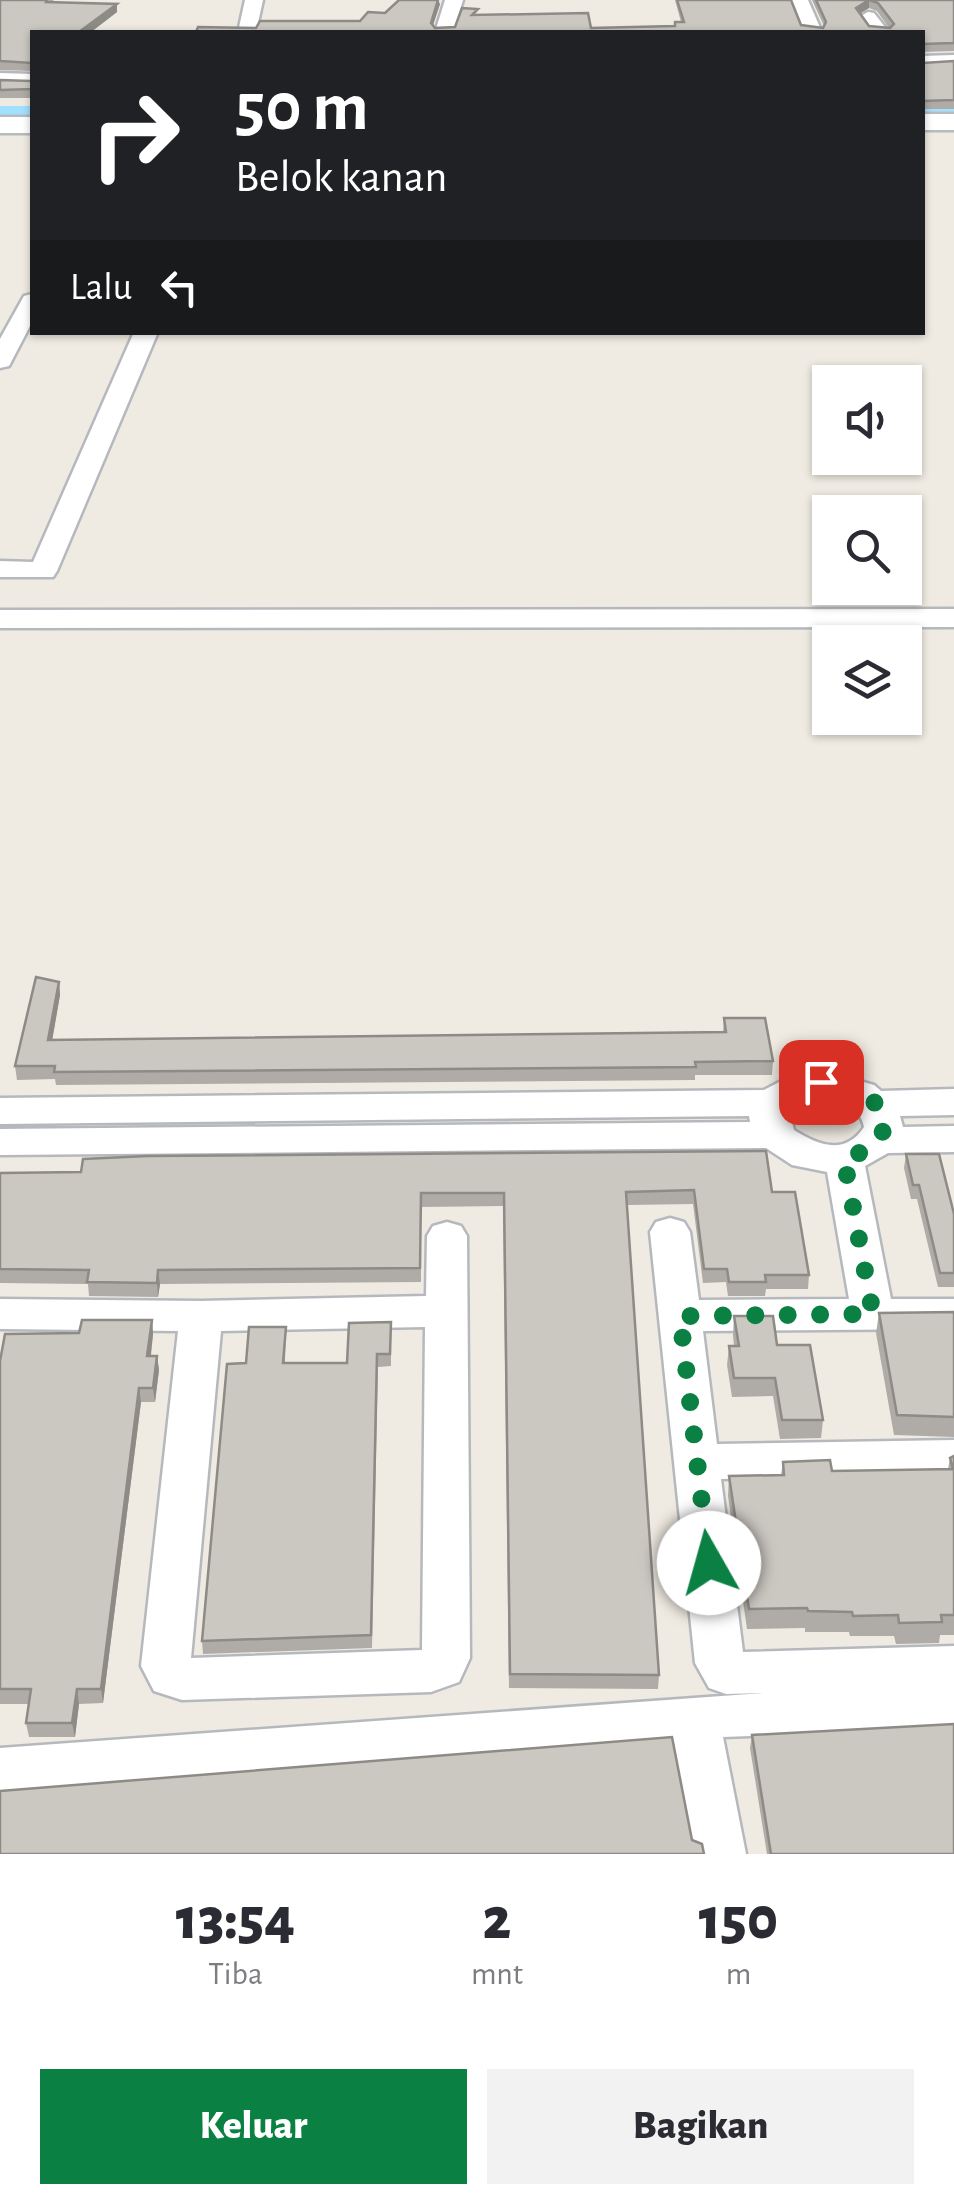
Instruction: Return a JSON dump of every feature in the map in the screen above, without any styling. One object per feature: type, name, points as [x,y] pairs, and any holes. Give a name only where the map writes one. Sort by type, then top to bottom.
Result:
[{"type":"street","points":[[247,30],[254,0]]},
{"type":"street","points":[[445,30],[454,0]]},
{"type":"street","points":[[800,0],[811,30]]},
{"type":"street","points":[[925,62],[954,61]]},
{"type":"street","points":[[0,79],[30,80]]},
{"type":"street","points":[[925,122],[954,122]]},
{"type":"street","points":[[0,124],[30,124]]},
{"type":"street","points":[[0,361],[25,330]]},
{"type":"street","points":[[0,569],[43,571],[145,335]]},
{"type":"street","points":[[0,620],[954,618]]},
{"type":"street","points":[[774,1119],[792,1088],[821,1082],[852,1088],[878,1122],[954,1139]]},
{"type":"street","points":[[878,1122],[954,1102]]},
{"type":"street","points":[[0,1111],[774,1119]]},
{"type":"street","points":[[774,1119],[794,1150],[818,1158],[844,1159],[866,1152],[878,1122]]},
{"type":"street","points":[[0,1142],[774,1119]]},
{"type":"street","points":[[844,1159],[873,1314]]},
{"type":"street","points":[[670,1232],[720,1664],[726,1673],[954,1667]]},
{"type":"street","points":[[201,1316],[166,1666],[171,1676],[182,1680],[431,1671],[442,1667],[446,1658],[447,1236]]},
{"type":"street","points":[[0,1314],[201,1316],[448,1310]]},
{"type":"street","points":[[680,1316],[954,1314]]},
{"type":"street","points":[[698,1462],[954,1457]]},
{"type":"street","points":[[0,1770],[694,1717],[954,1707]]},
{"type":"street","points":[[694,1717],[720,1854]]},
{"type":"building","points":[[0,0],[117,4],[82,30],[30,30],[30,63],[0,61]]},
{"type":"building","points":[[399,0],[438,0],[431,23],[435,28],[455,27],[462,8],[478,9],[472,15],[588,13],[591,28],[675,26],[675,22],[684,22],[677,0],[791,0],[801,25],[823,28],[826,22],[816,0],[869,0],[954,0],[954,43],[925,44],[925,30],[197,30],[256,28],[260,21],[360,21],[368,12],[385,13]],"holes":[[[869,0],[878,3],[894,24],[890,28],[869,26],[856,8]]]},
{"type":"building","points":[[954,61],[954,100],[925,101],[925,63]]},
{"type":"building","points":[[0,80],[30,81],[30,89],[0,90]]},
{"type":"building","points":[[36,977],[59,982],[48,1040],[726,1032],[724,1018],[765,1018],[773,1061],[695,1062],[696,1067],[54,1072],[55,1066],[15,1066]]},
{"type":"building","points":[[766,1151],[772,1192],[795,1192],[809,1275],[765,1275],[766,1282],[729,1282],[727,1269],[704,1269],[694,1190],[626,1192],[659,1675],[510,1674],[504,1193],[421,1193],[420,1268],[158,1270],[157,1283],[87,1282],[89,1270],[0,1269],[0,1173],[81,1172],[83,1159]]},
{"type":"building","points":[[906,1154],[939,1154],[954,1214],[954,1273],[940,1273],[919,1185],[913,1185]]},
{"type":"building","points":[[954,1312],[954,1417],[897,1415],[879,1313]]},
{"type":"building","points":[[734,1316],[773,1316],[777,1345],[810,1345],[823,1420],[782,1420],[775,1378],[734,1378],[729,1346],[739,1346]]},
{"type":"building","points":[[82,1320],[152,1320],[147,1356],[157,1356],[153,1388],[139,1388],[101,1689],[77,1689],[72,1723],[26,1723],[31,1689],[0,1689],[0,1361],[5,1334],[79,1333]]},
{"type":"building","points":[[391,1322],[390,1354],[377,1354],[371,1635],[202,1641],[227,1364],[246,1363],[249,1327],[286,1327],[283,1363],[347,1363],[349,1323]]},
{"type":"building","points":[[954,1456],[954,1615],[941,1615],[942,1622],[899,1623],[898,1615],[853,1616],[852,1612],[807,1608],[749,1609],[729,1476],[784,1475],[783,1462],[830,1460],[832,1471],[953,1469],[950,1458]]},
{"type":"building","points":[[954,1724],[954,1854],[771,1854],[752,1735]]},
{"type":"building","points":[[672,1737],[692,1840],[702,1844],[704,1854],[0,1854],[0,1791]]},
{"type":"waterway","points":[[925,114],[954,114]]},
{"type":"waterway","points":[[0,116],[30,116]]},
{"type":"route","points":[[709,1563],[680,1316],[873,1314],[844,1159],[866,1152],[881,1140],[885,1122],[876,1104],[852,1088],[821,1082]]}]
